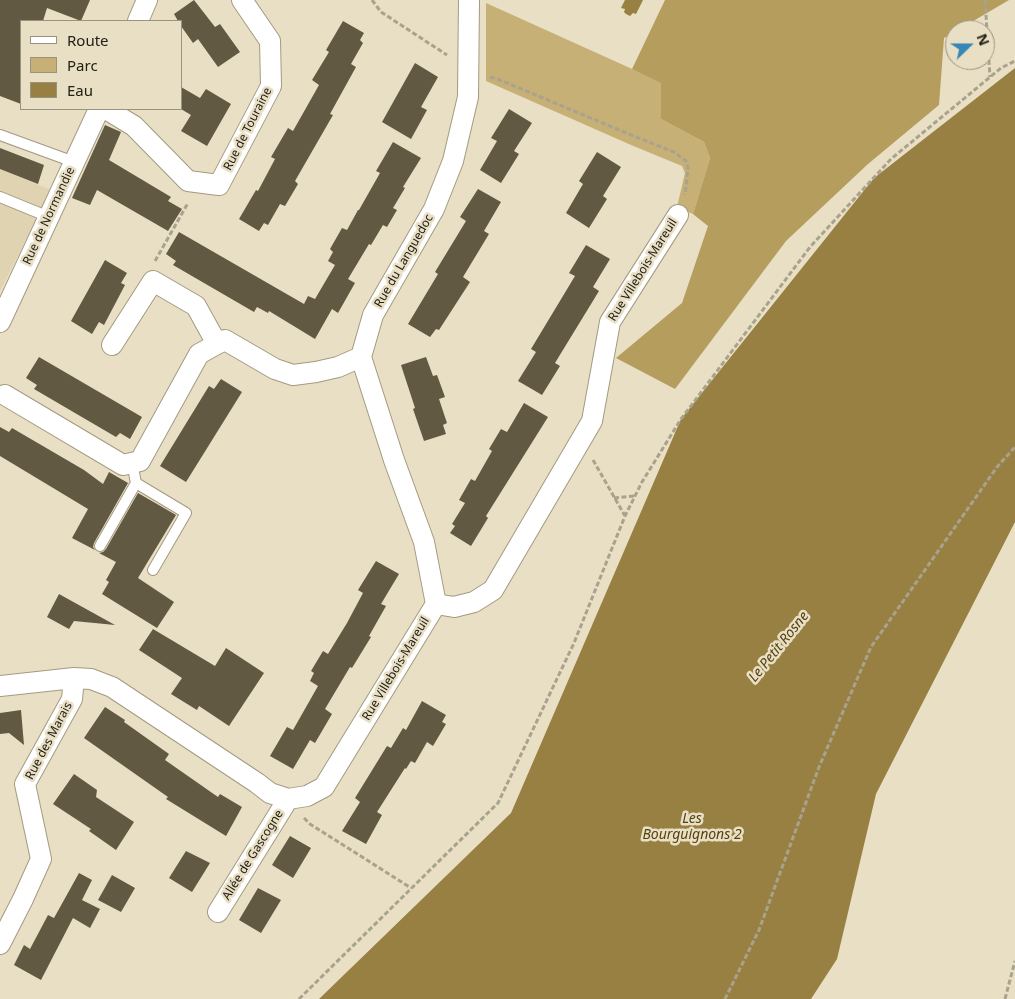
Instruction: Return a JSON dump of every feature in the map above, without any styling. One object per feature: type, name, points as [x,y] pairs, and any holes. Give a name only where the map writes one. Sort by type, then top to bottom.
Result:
[{"type":"street","points":[[138,20],[147,0]]},
{"type":"street","name":"Rue de Touraine","points":[[199,183],[219,185],[271,86],[270,41],[242,0]]},
{"type":"street","name":"Rue du Languedoc","points":[[361,357],[372,315],[434,209],[453,161],[468,97],[469,0]]},
{"type":"street","name":"Rue de Normandie","points":[[0,322],[99,110]]},
{"type":"street","points":[[108,110],[134,126],[188,181],[199,183]]},
{"type":"street","name":"Rue Villebois-Mareuil","points":[[288,798],[307,796],[324,787],[436,604],[454,607],[474,602],[493,590],[592,421],[610,322],[678,215]]},
{"type":"street","points":[[112,345],[153,281],[196,306],[217,344]]},
{"type":"street","points":[[5,395],[123,465],[140,461],[199,354],[224,340],[275,369],[293,375],[338,367],[361,357],[394,460],[424,542],[436,604]]},
{"type":"street","points":[[0,686],[74,678],[91,679],[112,687],[270,793],[288,798]]},
{"type":"street","name":"Rue des Marais","points":[[0,944],[23,899],[40,859],[25,784],[72,699],[74,678]]},
{"type":"street","name":"Allée de Gascogne","points":[[218,912],[288,798]]},
{"type":"lane","points":[[0,135],[74,162]]},
{"type":"lane","points":[[0,197],[49,217]]},
{"type":"lane","points":[[100,546],[136,483],[132,463]]},
{"type":"lane","points":[[136,483],[186,513],[153,570]]},
{"type":"path","points":[[372,0],[381,12],[468,70],[500,80],[674,152],[686,161],[688,168],[686,188],[678,215]]},
{"type":"path","points":[[985,0],[990,77]]},
{"type":"path","points":[[299,999],[498,803],[574,643],[625,516],[642,482],[681,419],[810,246],[891,159],[1001,68],[1015,62]]},
{"type":"path","points":[[153,281],[153,265],[199,183]]},
{"type":"path","points":[[580,442],[595,463],[625,516]]},
{"type":"path","points":[[725,999],[758,930],[819,766],[871,647],[997,467],[1015,447]]},
{"type":"path","points":[[614,498],[635,496]]},
{"type":"path","points":[[288,798],[310,824],[411,888]]},
{"type":"path","points":[[1005,999],[1015,961]]},
{"type":"shaded area","points":[[665,0],[1009,0],[975,20],[945,20],[939,105],[868,164],[786,241],[675,389],[616,358],[682,303],[708,226],[693,214],[710,158],[704,142],[661,119],[661,83],[632,69]]},
{"type":"shaded area","points":[[0,169],[51,190],[0,291]]},
{"type":"green space","points":[[486,3],[661,82],[661,119],[704,142],[710,158],[693,214],[677,207],[685,173],[682,166],[486,81]]},
{"type":"water","points":[[625,0],[643,0],[636,14],[633,13],[630,16],[624,12],[625,9],[621,8]]},
{"type":"water","name":"Les Bourguignons 2","points":[[1015,68],[1015,522],[876,794],[837,959],[811,999],[319,999],[511,813],[681,419],[874,178]]},
{"type":"building","points":[[0,0],[90,0],[81,20],[47,8],[43,20],[20,20],[20,104],[0,96]]},
{"type":"building","points":[[194,0],[215,27],[220,24],[240,52],[218,67],[198,39],[193,43],[182,27],[182,20],[177,20],[174,14]]},
{"type":"building","points":[[343,21],[364,33],[360,40],[363,43],[351,64],[356,67],[330,114],[333,115],[295,181],[298,184],[285,206],[280,204],[268,225],[264,223],[259,231],[239,219],[256,190],[258,191],[275,159],[271,157],[288,128],[293,131],[319,85],[312,80],[329,52],[326,50]]},
{"type":"building","points":[[415,63],[438,77],[421,107],[427,110],[411,139],[382,122]]},
{"type":"building","points":[[182,88],[200,98],[206,89],[231,104],[207,146],[181,131],[191,115],[182,110]]},
{"type":"building","points":[[509,109],[532,123],[514,151],[519,154],[501,183],[480,170],[497,141],[491,138]]},
{"type":"building","points":[[105,125],[121,132],[109,160],[171,197],[168,201],[182,209],[168,231],[97,190],[90,205],[72,198]]},
{"type":"building","points":[[393,142],[421,158],[403,187],[405,188],[393,208],[397,210],[387,227],[383,225],[348,279],[355,283],[338,313],[332,309],[315,339],[269,311],[268,313],[257,307],[254,312],[173,265],[176,261],[166,254],[179,232],[304,304],[308,296],[315,299],[335,265],[328,261],[333,252],[330,249],[342,228],[347,230],[359,210],[380,173],[376,171]]},
{"type":"building","points":[[0,148],[44,165],[38,184],[0,169]]},
{"type":"building","points":[[597,152],[621,167],[603,196],[607,199],[589,228],[566,213],[583,184],[579,181]]},
{"type":"building","points":[[478,189],[501,202],[484,231],[489,234],[463,277],[470,282],[439,330],[436,329],[430,337],[408,324],[438,274],[435,272],[466,221],[460,217]]},
{"type":"building","points":[[586,245],[610,259],[593,287],[599,291],[555,363],[560,366],[542,395],[518,381],[536,352],[531,349],[575,276],[569,273]]},
{"type":"building","points":[[105,260],[127,273],[121,283],[125,285],[104,325],[99,322],[92,334],[71,321]]},
{"type":"building","points":[[39,357],[142,417],[130,439],[120,433],[116,437],[34,389],[37,385],[26,378]]},
{"type":"building","points":[[426,357],[433,376],[437,375],[445,397],[439,399],[447,423],[443,425],[446,434],[424,441],[401,365]]},
{"type":"building","points":[[221,379],[242,392],[186,482],[160,466],[209,386],[214,389]]},
{"type":"building","points":[[524,403],[548,417],[486,516],[488,518],[471,546],[450,533],[455,526],[452,524],[465,503],[459,500],[471,479],[475,481],[492,451],[489,449],[501,429],[507,432]]},
{"type":"building","points":[[0,427],[9,432],[12,428],[84,470],[103,484],[109,472],[128,483],[94,543],[93,547],[95,550],[72,538],[88,509],[0,456]]},
{"type":"building","points":[[138,493],[176,515],[138,578],[174,602],[157,628],[102,594],[109,582],[106,580],[116,562],[99,553],[106,549]]},
{"type":"building","points":[[376,561],[399,574],[381,604],[386,606],[369,636],[371,637],[352,668],[350,667],[325,709],[332,714],[315,743],[310,740],[293,769],[270,756],[287,727],[293,730],[318,686],[310,681],[314,673],[311,671],[323,651],[328,654],[347,623],[363,593],[358,590]]},
{"type":"building","points":[[59,594],[115,625],[74,621],[69,629],[47,617]]},
{"type":"building","points":[[153,629],[215,666],[226,648],[264,673],[229,726],[199,706],[197,710],[171,694],[182,678],[139,650]]},
{"type":"building","points":[[422,701],[446,715],[442,722],[446,724],[433,746],[427,742],[415,763],[411,761],[405,768],[377,812],[382,815],[366,844],[342,831],[360,802],[355,798],[387,746],[391,748],[403,728],[406,730]]},
{"type":"building","points":[[105,707],[169,754],[165,760],[218,797],[220,794],[242,807],[226,836],[166,799],[168,797],[84,738]]},
{"type":"building","points":[[21,710],[24,745],[9,733],[0,734],[0,713]]},
{"type":"building","points":[[74,774],[97,790],[96,797],[134,822],[116,850],[89,831],[91,829],[53,804]]},
{"type":"building","points":[[290,836],[311,848],[293,878],[272,865]]},
{"type":"building","points":[[186,851],[210,863],[192,892],[169,878]]},
{"type":"building","points":[[79,873],[92,880],[82,900],[100,909],[90,928],[73,918],[41,980],[14,965],[24,945],[30,949],[48,915],[54,918]]},
{"type":"building","points":[[112,875],[135,888],[121,912],[98,900]]},
{"type":"building","points":[[258,888],[281,900],[261,933],[239,920]]},
{"type":"water label","name":"Le Petit Rosne","points":[[779,647]]}]
